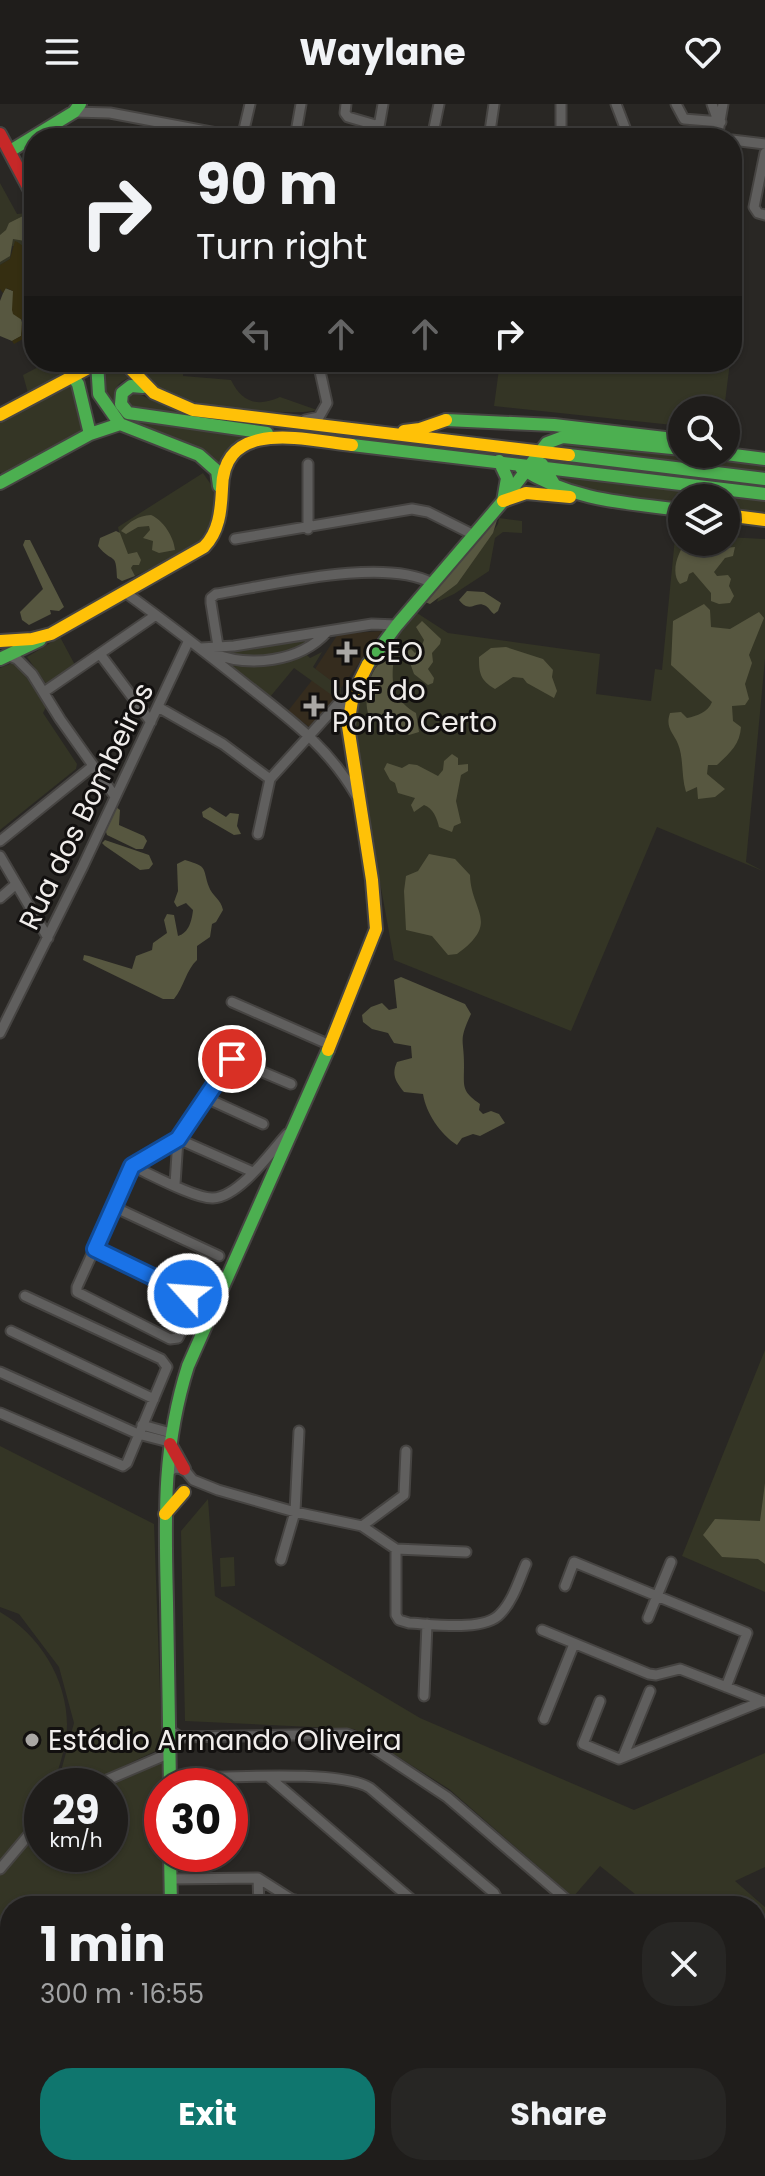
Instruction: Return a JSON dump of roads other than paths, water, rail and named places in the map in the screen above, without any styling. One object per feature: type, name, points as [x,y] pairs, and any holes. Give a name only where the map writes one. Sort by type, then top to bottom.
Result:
[{"type":"street","points":[[98,104],[110,113]]},
{"type":"street","points":[[244,128],[250,104]]},
{"type":"street","points":[[297,128],[301,104]]},
{"type":"street","points":[[346,104],[348,117],[379,126],[383,104]]},
{"type":"street","points":[[434,128],[439,104]]},
{"type":"street","points":[[490,128],[494,104]]},
{"type":"street","points":[[561,104],[561,128]]},
{"type":"street","points":[[616,104],[625,128]]},
{"type":"street","points":[[676,104],[684,119],[719,122]]},
{"type":"street","points":[[712,104],[719,122]]},
{"type":"street","points":[[718,128],[723,104]]},
{"type":"street","points":[[46,128],[77,108],[189,128]]},
{"type":"street","points":[[0,134],[24,178]]},
{"type":"street","points":[[742,141],[765,144]]},
{"type":"street","points":[[10,151],[24,142]]},
{"type":"street","points":[[762,214],[755,211],[754,202],[765,153]]},
{"type":"street","points":[[0,415],[81,372]]},
{"type":"street","points":[[4,657],[161,575],[204,547],[211,540],[221,510],[217,471],[199,455],[120,424],[99,394],[97,372]]},
{"type":"street","points":[[132,372],[143,387],[175,405],[295,423],[407,431],[446,420],[554,425],[668,438]]},
{"type":"street","points":[[295,423],[319,417],[327,403],[320,372]]},
{"type":"street","points":[[73,377],[78,384],[90,434]]},
{"type":"street","points":[[143,387],[131,386],[122,393],[122,408],[128,413],[275,436],[765,494]]},
{"type":"street","points":[[3,479],[90,434],[120,424]]},
{"type":"street","points":[[317,425],[765,479]]},
{"type":"street","points":[[219,489],[226,459],[247,441],[275,436]]},
{"type":"street","points":[[171,1768],[165,1514],[170,1437],[176,1404],[188,1366],[276,1153],[292,1129],[330,1045],[376,929],[372,880],[348,726],[357,684],[370,659],[503,501],[523,467],[553,439],[563,437],[668,448]]},
{"type":"street","points":[[541,452],[544,469],[556,487]]},
{"type":"street","points":[[740,456],[765,459]]},
{"type":"street","points":[[499,461],[507,478],[503,501]]},
{"type":"street","points":[[308,464],[308,529]]},
{"type":"street","points":[[523,467],[556,487],[601,502]]},
{"type":"street","points":[[503,501],[526,493],[542,493],[668,509]]},
{"type":"street","points":[[235,539],[412,509],[428,512],[474,535]]},
{"type":"street","points":[[740,517],[765,520]]},
{"type":"street","points":[[218,646],[211,603],[211,598],[216,594],[375,571],[405,572],[432,583]]},
{"type":"street","points":[[126,593],[311,735],[336,763],[360,802]]},
{"type":"street","points":[[44,692],[156,615]]},
{"type":"street","points":[[201,648],[372,624],[397,625]]},
{"type":"street","points":[[201,648],[223,657],[266,660],[293,655],[311,647],[328,631]]},
{"type":"street","points":[[0,641],[45,636]]},
{"type":"street","name":"Rua dos Bombeiros","points":[[0,1033],[189,640]]},
{"type":"street","points":[[100,654],[151,722]]},
{"type":"street","points":[[4,657],[24,664],[114,795]]},
{"type":"street","points":[[258,834],[270,779],[337,705],[350,707]]},
{"type":"street","points":[[158,707],[223,744],[270,779]]},
{"type":"street","points":[[336,763],[344,762],[352,755]]},
{"type":"street","points":[[0,841],[93,766]]},
{"type":"street","points":[[0,856],[48,938]]},
{"type":"street","points":[[0,898],[15,885]]},
{"type":"street","points":[[232,1002],[330,1045]]},
{"type":"street","points":[[95,1249],[193,1298],[194,1305],[178,1338],[170,1339],[80,1296],[77,1287],[132,1166],[178,1139],[232,1059],[291,1084]]},
{"type":"street","points":[[206,1098],[263,1124]]},
{"type":"street","points":[[178,1139],[253,1172]]},
{"type":"street","points":[[175,1184],[178,1139]]},
{"type":"street","points":[[132,1166],[202,1196],[218,1197],[236,1188],[276,1153]]},
{"type":"street","points":[[114,1207],[219,1256]]},
{"type":"street","points":[[0,1413],[126,1466],[167,1367],[164,1361],[25,1296]]},
{"type":"street","points":[[11,1331],[154,1399]]},
{"type":"street","points":[[0,1372],[140,1429],[170,1437],[189,1475],[184,1492],[165,1514]]},
{"type":"street","points":[[281,1560],[295,1512],[299,1431]]},
{"type":"street","points":[[362,1526],[404,1495],[406,1451]]},
{"type":"street","points":[[167,1480],[175,1468],[295,1512],[362,1526],[396,1549],[466,1552]]},
{"type":"street","points":[[167,1480],[174,1493],[184,1492]]},
{"type":"street","points":[[396,1549],[396,1615],[403,1622],[473,1625],[497,1617],[514,1593],[526,1564]]},
{"type":"street","points":[[565,1586],[574,1562],[747,1633],[726,1687]]},
{"type":"street","points":[[648,1618],[671,1562]]},
{"type":"street","points":[[424,1696],[427,1624]]},
{"type":"street","points":[[542,1630],[649,1674],[680,1669],[764,1702]]},
{"type":"street","points":[[544,1719],[574,1644]]},
{"type":"street","points":[[623,1757],[650,1691]]},
{"type":"street","points":[[600,1701],[583,1744],[619,1759],[764,1702]]},
{"type":"street","points":[[125,1768],[172,1741],[347,1734],[358,1738],[447,1797],[562,1896]]},
{"type":"street","points":[[269,1777],[407,1896]]},
{"type":"street","points":[[288,1794],[295,1777]]},
{"type":"street","points":[[248,1778],[351,1779],[370,1788],[496,1896]]},
{"type":"street","points":[[0,1869],[24,1840]]},
{"type":"street","points":[[171,1872],[171,1896]]},
{"type":"street","points":[[171,1879],[258,1878],[287,1896]]},
{"type":"street","points":[[258,1878],[259,1896]]},
{"type":"place","name":"CEO","points":[[347,652]]},
{"type":"place","name":"USF do Ponto Certo","points":[[314,706]]},
{"type":"place","name":"Estádio Armando Oliveira","points":[[32,1740]]}]
